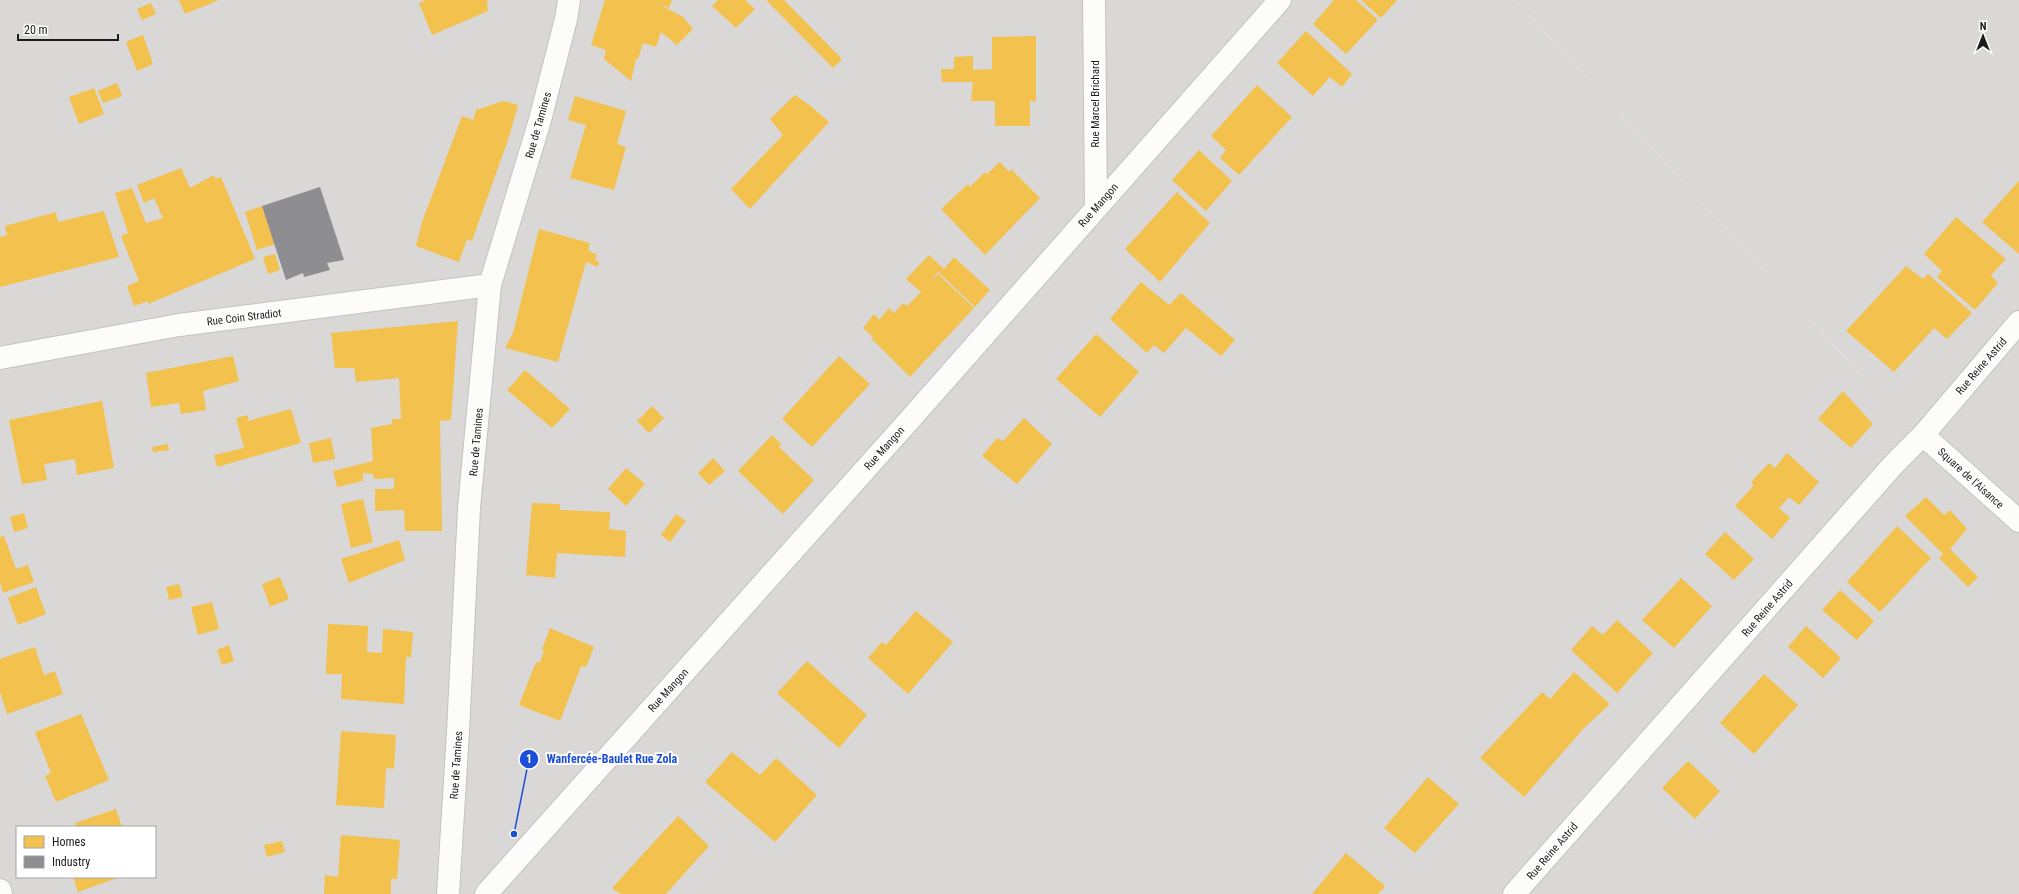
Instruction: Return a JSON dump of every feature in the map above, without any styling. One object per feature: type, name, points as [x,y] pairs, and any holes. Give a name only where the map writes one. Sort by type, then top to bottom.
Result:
[{"type":"street","name":"Rue de Tamines","points":[[448,894],[469,508],[490,285],[540,120],[566,19],[569,0]]},
{"type":"street","name":"Rue Marcel Brichard","points":[[1094,0],[1096,207]]},
{"type":"street","name":"Rue Mangon","points":[[486,894],[908,422],[1280,0]]},
{"type":"street","name":"Rue Coin Stradiot","points":[[0,358],[178,326],[490,285]]},
{"type":"street","name":"Rue Reine Astrid","points":[[1514,894],[1894,464],[1923,435],[2019,322]]},
{"type":"street","name":"Square de l'Aisance","points":[[1923,435],[2019,521]]},
{"type":"street","points":[[0,890],[1,894]]},
{"type":"path","points":[[1515,0],[1900,417]]},
{"type":"shaded area","points":[[0,0],[2019,0],[2019,894],[0,894]]},
{"type":"shaded area","points":[[2019,360],[2019,427],[1988,394]]},
{"type":"building: Homes","points":[[179,0],[219,0],[185,14]]},
{"type":"building: Homes","points":[[426,0],[487,0],[488,11],[432,35],[419,3]]},
{"type":"building: Homes","points":[[605,0],[672,0],[669,8],[655,2],[683,17],[693,29],[677,45],[661,32],[656,47],[643,43],[638,59],[636,59],[631,81],[604,59],[606,50],[591,45]]},
{"type":"building: Homes","points":[[718,0],[745,0],[755,9],[736,28],[712,6]]},
{"type":"building: Homes","points":[[766,0],[784,0],[842,59],[833,68]]},
{"type":"building: Homes","points":[[1334,0],[1356,0],[1378,20],[1346,54],[1313,24]]},
{"type":"building: Homes","points":[[1361,0],[1397,0],[1381,18]]},
{"type":"building: Homes","points":[[151,3],[156,14],[142,20],[137,9]]},
{"type":"building: Homes","points":[[1306,31],[1352,74],[1342,87],[1330,77],[1313,96],[1277,63]]},
{"type":"building: Homes","points":[[143,35],[153,64],[137,71],[126,42]]},
{"type":"building: Homes","points":[[1036,36],[1036,101],[1030,101],[1030,126],[995,126],[995,101],[971,101],[973,82],[942,82],[941,69],[954,69],[954,57],[973,56],[973,70],[992,69],[992,37]]},
{"type":"building: Homes","points":[[117,83],[122,96],[103,103],[98,91]]},
{"type":"building: Homes","points":[[1257,85],[1292,117],[1239,175],[1220,158],[1226,150],[1211,136]]},
{"type":"building: Homes","points":[[94,88],[104,114],[79,124],[69,97]]},
{"type":"building: Homes","points":[[795,95],[829,122],[750,209],[731,189],[783,135],[770,119]]},
{"type":"building: Homes","points":[[575,96],[626,111],[617,144],[626,147],[614,190],[570,178],[586,125],[568,120]]},
{"type":"building: Homes","points":[[503,101],[518,105],[510,134],[472,241],[467,239],[459,262],[416,246],[422,222],[462,116],[473,120],[476,110]]},
{"type":"building: Homes","points":[[1199,150],[1232,181],[1206,211],[1172,180]]},
{"type":"building: Homes","points":[[1000,162],[1009,172],[1011,169],[1040,198],[985,255],[941,209],[968,184],[970,187],[985,172],[987,174]]},
{"type":"building: Homes","points":[[181,168],[190,188],[214,175],[215,179],[221,177],[255,259],[148,304],[148,301],[134,306],[127,286],[139,281],[121,236],[128,233],[115,193],[132,188],[146,223],[163,218],[154,198],[144,203],[137,185]]},
{"type":"building: Homes","points":[[2019,181],[2019,254],[1982,222]]},
{"type":"building: Homes","points":[[1177,192],[1210,223],[1160,282],[1125,249]]},
{"type":"building: Homes","points":[[262,206],[275,244],[257,250],[245,212]]},
{"type":"building: Homes","points":[[104,211],[119,257],[0,287],[0,237],[7,235],[5,226],[56,212],[58,222]]},
{"type":"building: Homes","points":[[1956,217],[2006,259],[1991,275],[1998,283],[1975,310],[1937,277],[1942,271],[1924,254]]},
{"type":"building: Homes","points":[[539,229],[590,243],[588,250],[597,255],[595,260],[599,262],[598,267],[586,262],[558,362],[505,348],[513,333]]},
{"type":"building: Homes","points":[[275,254],[280,270],[268,274],[263,257]]},
{"type":"building: Homes","points":[[929,255],[944,269],[954,257],[990,290],[975,307],[938,272],[930,282],[938,274],[974,308],[910,377],[863,328],[874,314],[879,320],[889,308],[894,313],[903,303],[907,306],[921,292],[906,279]]},
{"type":"building: Homes","points":[[1906,266],[1923,279],[1928,274],[1972,313],[1947,339],[1934,328],[1894,372],[1846,331]]},
{"type":"building: Homes","points":[[1141,282],[1169,305],[1181,293],[1235,340],[1221,356],[1186,328],[1164,353],[1154,345],[1147,353],[1110,319]]},
{"type":"building: Homes","points":[[458,321],[451,420],[440,421],[442,531],[405,531],[404,510],[375,511],[375,489],[394,489],[394,478],[374,479],[373,474],[363,473],[363,481],[337,487],[333,471],[373,461],[371,428],[392,424],[392,419],[401,419],[399,378],[356,382],[354,368],[335,368],[331,333]]},
{"type":"building: Homes","points":[[1096,334],[1139,372],[1100,417],[1056,379]]},
{"type":"building: Homes","points":[[233,356],[239,381],[203,391],[206,410],[181,414],[179,403],[151,407],[146,373]]},
{"type":"building: Homes","points":[[839,356],[870,384],[812,447],[782,419]]},
{"type":"building: Homes","points":[[525,370],[570,409],[552,428],[507,390]]},
{"type":"building: Homes","points":[[1843,391],[1873,424],[1851,448],[1818,419]]},
{"type":"building: Homes","points":[[102,401],[114,468],[77,475],[75,459],[44,464],[47,480],[22,484],[9,420]]},
{"type":"building: Homes","points":[[652,406],[664,418],[649,433],[637,421]]},
{"type":"building: Homes","points":[[291,409],[301,443],[217,467],[214,455],[244,448],[236,418],[248,415],[248,421]]},
{"type":"building: Homes","points":[[1024,418],[1052,444],[1017,484],[982,456],[997,438],[1003,441]]},
{"type":"building: Homes","points":[[772,435],[781,444],[779,447],[814,480],[783,514],[738,471]]},
{"type":"building: Homes","points":[[331,438],[335,459],[313,463],[309,443]]},
{"type":"building: Homes","points":[[168,444],[169,450],[153,452],[152,447]]},
{"type":"building: Homes","points":[[1787,453],[1819,482],[1799,505],[1789,497],[1779,508],[1790,518],[1772,539],[1735,506],[1754,485],[1751,482],[1769,463],[1775,468]]},
{"type":"building: Homes","points":[[713,458],[725,471],[709,485],[698,473]]},
{"type":"building: Homes","points":[[626,468],[645,484],[626,506],[608,489]]},
{"type":"building: Homes","points":[[1926,497],[1944,515],[1950,510],[1967,529],[1950,549],[1978,577],[1968,587],[1939,558],[1943,554],[1905,516]]},
{"type":"building: Homes","points":[[363,499],[373,542],[351,548],[341,504]]},
{"type":"building: Homes","points":[[532,503],[560,504],[560,510],[610,512],[609,529],[626,531],[625,557],[557,553],[555,578],[526,575]]},
{"type":"building: Homes","points":[[24,513],[28,528],[14,532],[10,517]]},
{"type":"building: Homes","points":[[676,514],[686,521],[670,542],[661,535]]},
{"type":"building: Homes","points":[[1897,526],[1931,558],[1880,612],[1847,582]]},
{"type":"building: Homes","points":[[1725,532],[1754,559],[1734,580],[1705,554]]},
{"type":"building: Homes","points":[[4,536],[16,569],[28,565],[34,582],[3,593],[0,582],[0,537]]},
{"type":"building: Homes","points":[[399,540],[405,560],[349,583],[341,559]]},
{"type":"building: Homes","points":[[280,577],[289,599],[270,607],[262,584]]},
{"type":"building: Homes","points":[[1681,578],[1712,606],[1674,648],[1642,620]]},
{"type":"building: Homes","points":[[179,584],[183,597],[169,600],[166,587]]},
{"type":"building: Homes","points":[[36,587],[46,614],[18,625],[8,598]]},
{"type":"building: Homes","points":[[1840,590],[1874,621],[1857,640],[1822,610]]},
{"type":"building: Homes","points":[[212,602],[219,629],[198,635],[191,607]]},
{"type":"building: Homes","points":[[916,611],[953,642],[908,694],[868,658],[882,642],[886,645]]},
{"type":"building: Homes","points":[[1617,620],[1653,653],[1617,693],[1571,650],[1592,626],[1603,635]]},
{"type":"building: Homes","points":[[328,624],[368,626],[367,652],[382,653],[383,629],[413,632],[411,657],[406,657],[404,704],[341,699],[342,674],[326,674]]},
{"type":"building: Homes","points":[[1806,626],[1841,658],[1823,678],[1788,647]]},
{"type":"building: Homes","points":[[550,628],[594,647],[586,667],[581,666],[560,721],[519,705],[536,662],[540,663],[544,650],[542,649]]},
{"type":"building: Homes","points":[[229,645],[234,661],[222,665],[217,650]]},
{"type":"building: Homes","points":[[35,647],[44,675],[55,671],[63,694],[7,714],[0,692],[0,659]]},
{"type":"building: Homes","points":[[807,661],[867,715],[839,748],[777,693]]},
{"type":"building: Homes","points":[[1574,672],[1610,704],[1583,729],[1524,797],[1480,758],[1542,692],[1550,699]]},
{"type":"building: Homes","points":[[1764,674],[1798,705],[1754,754],[1720,723]]},
{"type":"building: Homes","points":[[81,714],[109,780],[56,802],[45,776],[51,773],[35,732]]},
{"type":"building: Homes","points":[[341,731],[396,735],[394,769],[386,768],[384,808],[336,805]]},
{"type":"building: Homes","points":[[732,752],[760,775],[776,758],[817,795],[775,842],[705,782]]},
{"type":"building: Homes","points":[[1688,761],[1720,791],[1695,819],[1662,788]]},
{"type":"building: Homes","points":[[1428,777],[1459,804],[1415,853],[1384,828]]},
{"type":"building: Homes","points":[[116,809],[122,826],[76,826],[75,823]]},
{"type":"building: Homes","points":[[678,816],[709,846],[666,894],[621,894],[612,888]]},
{"type":"building: Homes","points":[[341,835],[400,840],[397,879],[391,879],[391,894],[324,894],[325,875],[339,876]]},
{"type":"building: Homes","points":[[282,841],[285,852],[267,857],[264,845]]},
{"type":"building: Homes","points":[[1346,853],[1385,886],[1378,894],[1312,894]]},
{"type":"building: Homes","points":[[73,878],[117,878],[78,892]]},
{"type":"building: Industry","points":[[320,187],[344,260],[327,263],[330,270],[304,277],[303,273],[286,280],[262,206]]},
{"type":"place","name":"Wanfercée-Baulet Rue Zola","points":[[514,834]]}]
